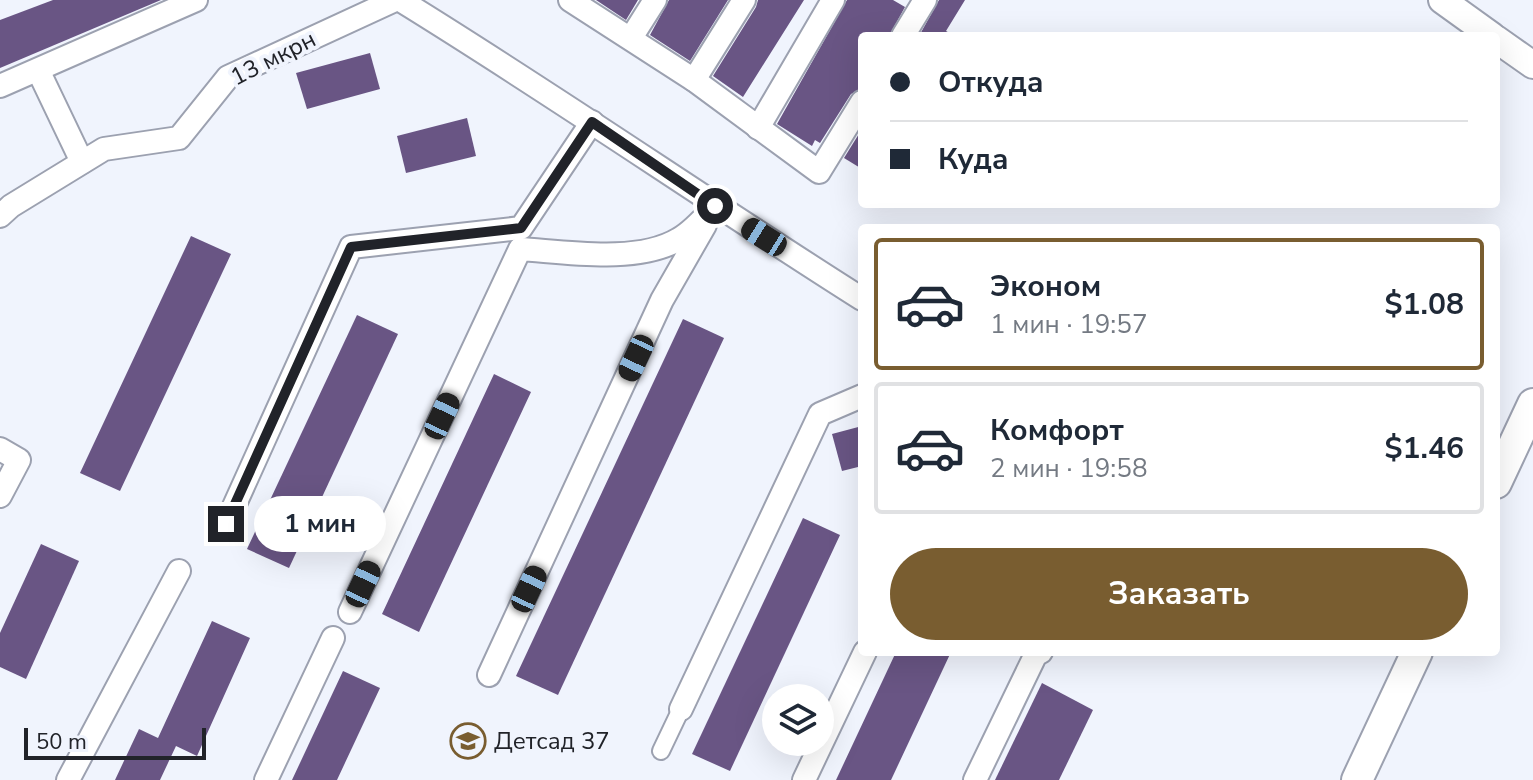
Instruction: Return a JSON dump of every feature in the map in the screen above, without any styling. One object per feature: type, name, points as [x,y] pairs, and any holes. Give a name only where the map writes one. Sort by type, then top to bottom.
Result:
[{"type":"main road","points":[[1500,474],[1533,404]]},
{"type":"main road","points":[[1357,780],[1413,656]]},
{"type":"street","points":[[0,86],[196,0]]},
{"type":"street","points":[[397,0],[504,64],[715,206],[858,296]]},
{"type":"street","name":"13 мкрн","points":[[0,216],[11,206],[104,149],[179,138],[228,77],[397,0]]},
{"type":"street","points":[[570,0],[694,80],[819,172],[858,109]]},
{"type":"street","points":[[631,38],[655,0]]},
{"type":"street","points":[[694,80],[744,0]]},
{"type":"street","points":[[758,128],[833,0]]},
{"type":"street","points":[[905,32],[925,0]]},
{"type":"street","points":[[1442,0],[1487,32]]},
{"type":"street","points":[[1500,41],[1533,65]]},
{"type":"street","points":[[38,70],[82,162]]},
{"type":"street","points":[[226,524],[351,247],[521,228],[592,122]]},
{"type":"street","points":[[350,612],[520,249],[611,253],[660,248],[687,233],[715,206]]},
{"type":"street","points":[[489,675],[662,300],[715,206]]},
{"type":"street","points":[[661,751],[820,414],[858,398]]},
{"type":"street","points":[[0,449],[19,460],[0,496]]},
{"type":"street","points":[[68,780],[179,571]]},
{"type":"street","points":[[266,780],[333,638]]},
{"type":"street","points":[[804,780],[863,656]]},
{"type":"street","points":[[975,780],[1035,656]]},
{"type":"building","points":[[53,0],[161,0],[0,68],[0,20]]},
{"type":"building","points":[[596,0],[638,0],[626,20]]},
{"type":"building","points":[[669,0],[728,0],[690,61],[650,35]]},
{"type":"building","points":[[758,0],[804,0],[743,97],[713,76]]},
{"type":"building","points":[[847,0],[893,0],[905,7],[891,32],[858,32],[858,90],[851,94],[820,143],[815,140],[812,146],[777,124]]},
{"type":"building","points":[[939,0],[965,0],[948,32],[921,32]]},
{"type":"building","points":[[370,53],[380,89],[307,109],[296,73]]},
{"type":"building","points":[[467,118],[476,156],[406,173],[397,136]]},
{"type":"building","points":[[858,135],[858,167],[844,158]]},
{"type":"building","points":[[191,236],[231,254],[120,491],[80,473]]},
{"type":"building","points":[[357,315],[398,334],[289,568],[247,549]]},
{"type":"building","points":[[683,319],[724,338],[558,695],[516,676]]},
{"type":"building","points":[[494,374],[531,392],[419,632],[382,614]]},
{"type":"building","points":[[858,427],[858,467],[842,471],[832,434]]},
{"type":"building","points":[[803,518],[840,535],[771,684],[762,684],[762,702],[730,771],[692,754]]},
{"type":"building","points":[[41,544],[79,561],[26,679],[0,667],[0,633]]},
{"type":"building","points":[[212,621],[250,638],[197,756],[176,746],[160,780],[115,780],[139,729],[158,738]]},
{"type":"building","points":[[894,656],[949,656],[891,780],[836,780]]},
{"type":"building","points":[[343,671],[380,688],[337,780],[292,780]]},
{"type":"building","points":[[1042,683],[1093,710],[1059,780],[995,780]]},
{"type":"place","name":"Детсад 37","points":[[468,741]]},
{"type":"route","points":[[226,524],[351,247],[521,228],[592,122],[715,206]]}]
